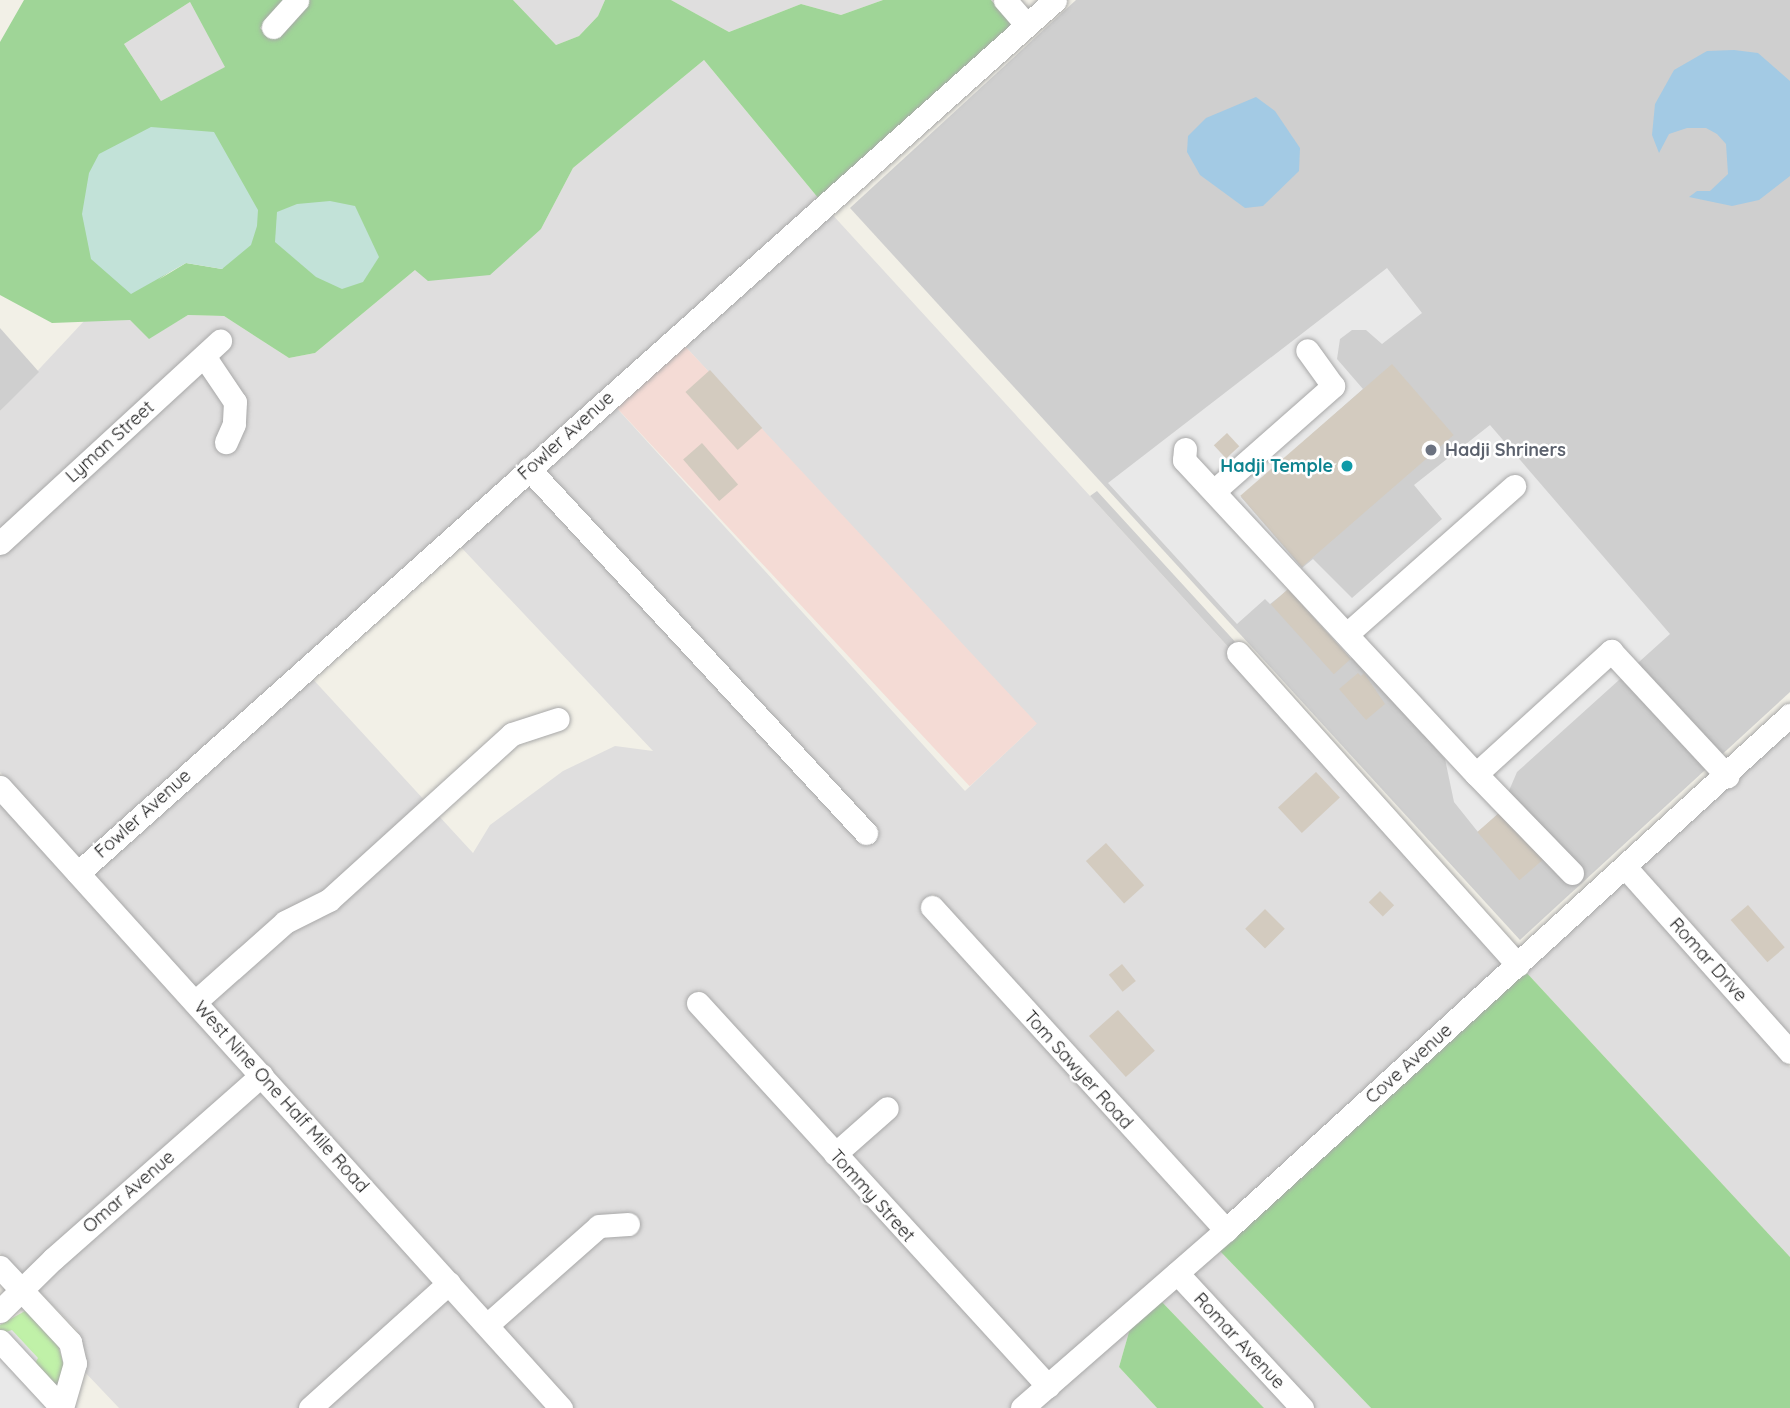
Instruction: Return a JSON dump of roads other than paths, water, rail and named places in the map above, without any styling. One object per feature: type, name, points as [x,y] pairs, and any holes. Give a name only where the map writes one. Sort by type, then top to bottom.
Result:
[{"type":"street","points":[[273,27],[297,0]]},
{"type":"street","points":[[1005,0],[1027,25]]},
{"type":"street","name":"Fowler Avenue","points":[[78,873],[1055,0]]},
{"type":"street","name":"Lyman Street","points":[[0,543],[212,349],[235,402],[234,425],[226,442]]},
{"type":"street","points":[[1214,491],[1333,386],[1307,350]]},
{"type":"street","points":[[1185,449],[1184,460],[1348,633],[1476,774],[1572,873]]},
{"type":"street","points":[[530,469],[866,833]]},
{"type":"street","points":[[1348,633],[1514,486]]},
{"type":"street","points":[[1476,774],[1611,651],[1727,776]]},
{"type":"street","points":[[1238,653],[1518,965]]},
{"type":"street","name":"Cove Avenue","points":[[1022,1408],[1226,1230],[1727,776],[1790,715]]},
{"type":"street","points":[[195,1002],[285,922],[329,900],[512,734],[558,719]]},
{"type":"street","name":"West Nine One Half Mile Road","points":[[0,787],[561,1408]]},
{"type":"street","name":"Romar Drive","points":[[1626,868],[1790,1052]]},
{"type":"street","name":"Tom Sawyer Road","points":[[932,907],[1226,1230]]},
{"type":"street","name":"Tommy Street","points":[[698,1003],[1048,1386]]},
{"type":"street","name":"Omar Avenue","points":[[0,1311],[22,1288],[262,1075]]},
{"type":"street","points":[[835,1154],[887,1108]]},
{"type":"street","points":[[487,1325],[593,1231],[606,1224],[628,1224]]},
{"type":"street","points":[[0,1268],[22,1288],[70,1342],[75,1363],[62,1408]]},
{"type":"street","name":"Romar Avenue","points":[[1177,1273],[1302,1408]]},
{"type":"street","points":[[310,1408],[449,1283]]},
{"type":"street","points":[[0,1340],[62,1408]]},
{"type":"place","name":"Hadji Shriners","points":[[1431,450]]},
{"type":"place","name":"Hadji Temple","points":[[1347,466]]}]
